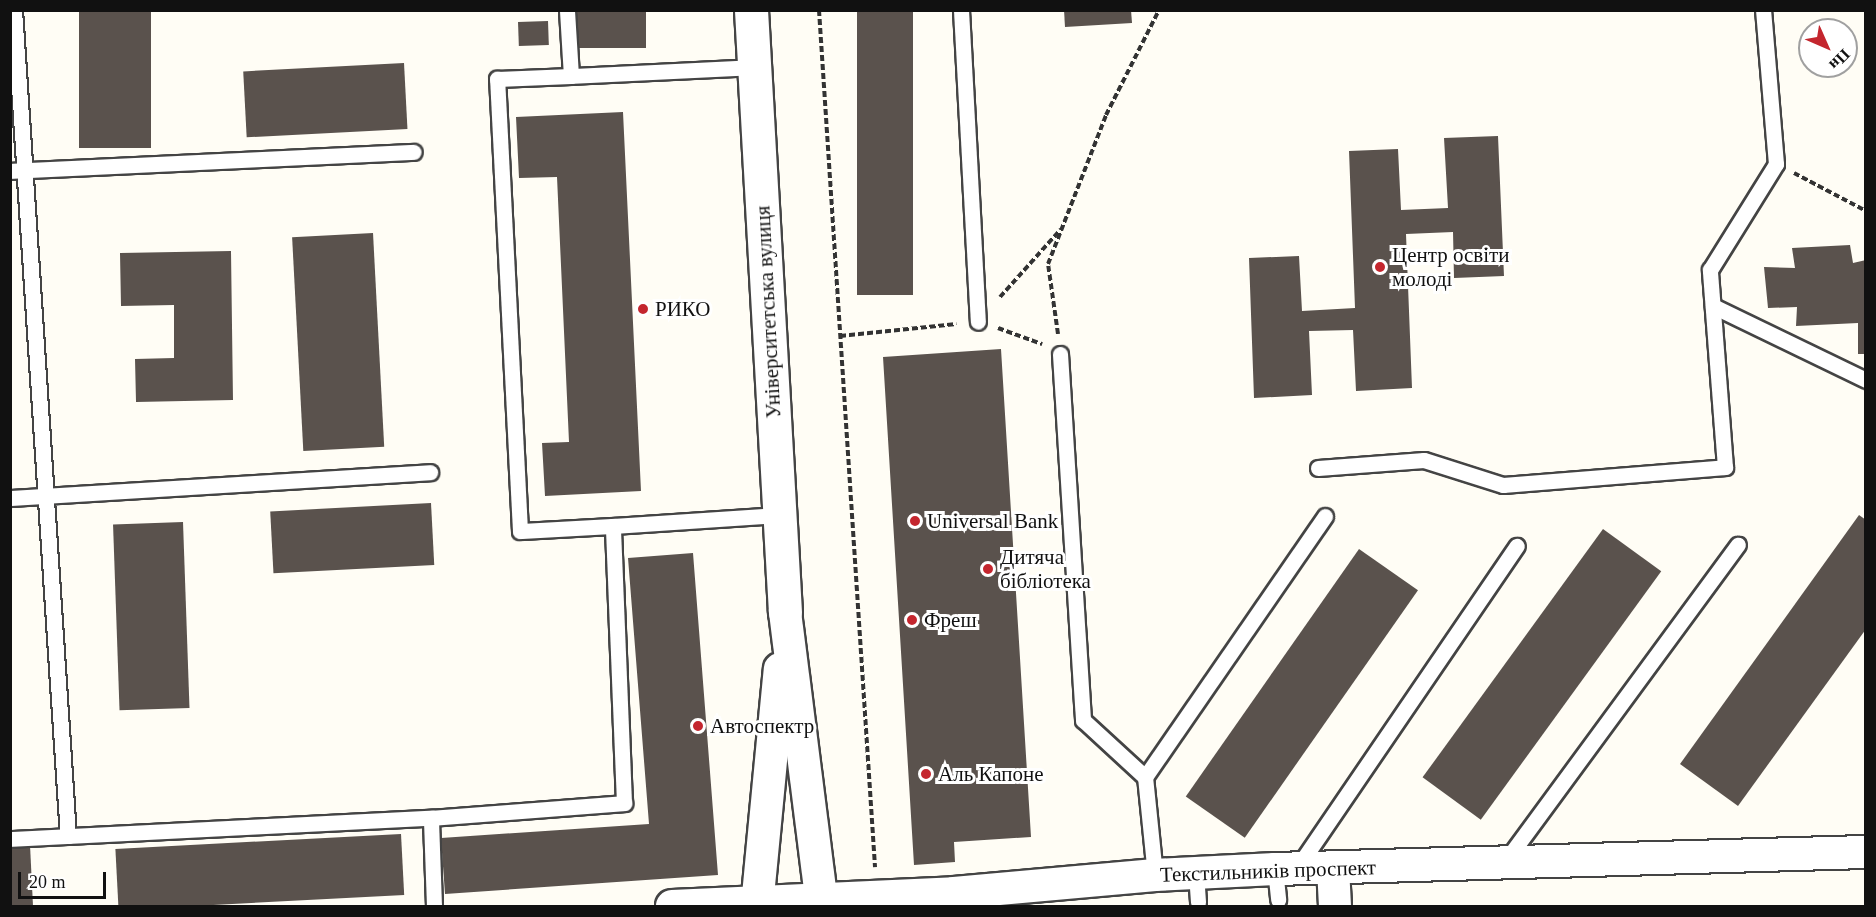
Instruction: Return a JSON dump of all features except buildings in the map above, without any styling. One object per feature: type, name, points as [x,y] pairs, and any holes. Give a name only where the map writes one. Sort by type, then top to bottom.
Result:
[{"type":"street","name":"Університетська вулиця","points":[[752,10],[785,612],[822,903]]},
{"type":"street","name":"Університетська вулиця","points":[[757,904],[785,612]]},
{"type":"street","name":"Текстильників проспект","points":[[672,906],[822,903],[877,897],[960,900],[1155,875],[1197,887],[1286,869],[1502,865],[1866,852]]},
{"type":"street","points":[[1333,868],[1335,906]]},
{"type":"lane","points":[[14,10],[17,171],[45,496],[68,836]]},
{"type":"lane","points":[[567,10],[572,76]]},
{"type":"lane","points":[[961,10],[978,322]]},
{"type":"lane","points":[[1318,468],[1424,460],[1503,485],[1725,467],[1710,270],[1776,164],[1762,10]]},
{"type":"lane","points":[[754,67],[497,79],[520,531],[779,514]]},
{"type":"lane","points":[[17,171],[414,152]]},
{"type":"lane","points":[[1713,306],[1866,380]]},
{"type":"lane","points":[[1060,354],[1083,720],[1145,777]]},
{"type":"lane","points":[[10,498],[430,472]]},
{"type":"lane","points":[[1155,875],[1145,777],[1325,516]]},
{"type":"lane","points":[[10,839],[431,818],[624,803],[613,526]]},
{"type":"lane","points":[[1502,865],[1738,545]]},
{"type":"lane","points":[[1278,900],[1286,869],[1517,546]]},
{"type":"lane","points":[[431,818],[434,906]]},
{"type":"path","points":[[819,10],[877,897]]},
{"type":"path","points":[[1060,354],[1048,264],[1106,115],[1159,10]]},
{"type":"path","points":[[1776,164],[1866,211]]},
{"type":"path","points":[[978,322],[1062,227]]},
{"type":"path","points":[[840,336],[978,322],[1031,338],[1060,354]]},
{"type":"place","name":"Центр освіти молоді","points":[[1380,267]]},
{"type":"place","name":"РИКО","points":[[643,309]]},
{"type":"place","name":"Universal Bank","points":[[915,521]]},
{"type":"place","name":"Дитяча бібліотека","points":[[988,569]]},
{"type":"place","name":"Фреш","points":[[912,620]]},
{"type":"place","name":"Автоспектр","points":[[698,726]]},
{"type":"place","name":"Аль Капоне","points":[[926,774]]}]
